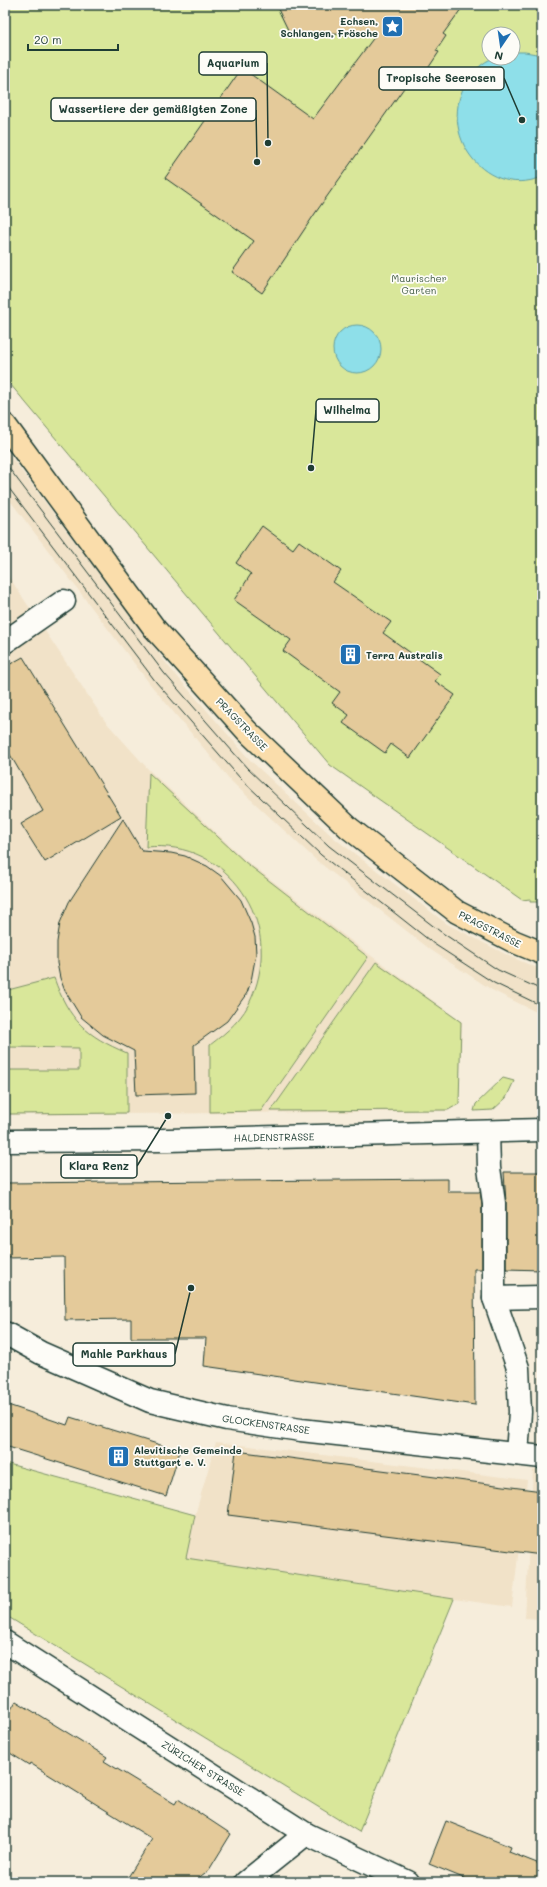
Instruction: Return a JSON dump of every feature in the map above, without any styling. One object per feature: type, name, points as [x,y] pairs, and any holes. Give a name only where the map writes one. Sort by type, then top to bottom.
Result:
[{"type":"main road","name":"PRAGSTRASSE","points":[[5,425],[155,629],[247,732],[349,828],[457,912],[515,942],[542,953]]},
{"type":"street","points":[[5,642],[64,601]]},
{"type":"street","name":"HALDENSTRASSE","points":[[5,1142],[169,1140],[542,1130]]},
{"type":"street","points":[[488,1132],[489,1168],[494,1203],[494,1298],[518,1368],[520,1412],[517,1454]]},
{"type":"street","points":[[494,1298],[542,1297]]},
{"type":"street","name":"GLOCKENSTRASSE","points":[[5,1333],[41,1353],[150,1401],[227,1420],[301,1430],[542,1457]]},
{"type":"street","name":"ZÜRICHER STRASSE","points":[[5,1642],[306,1834],[408,1882]]},
{"type":"street","points":[[246,1882],[306,1834]]},
{"type":"shaded area","points":[[5,449],[169,667],[250,760],[334,838],[447,924],[511,957],[542,970],[542,1015],[492,990],[431,950],[316,860],[232,782],[150,684],[5,494]]},
{"type":"shaded area","points":[[5,571],[105,721],[149,770],[245,860],[366,952],[462,1022],[459,1104],[448,1111],[5,1115]]},
{"type":"shaded area","points":[[216,1442],[527,1480],[512,1607],[185,1558],[195,1515]]},
{"type":"shaded area","points":[[533,1470],[542,1470],[542,1619],[525,1618]]},
{"type":"green space","name":"Maurischer Garten","points":[[5,5],[542,5],[542,902],[530,902],[530,899],[522,900],[330,765],[5,378]]},
{"type":"green space","points":[[149,773],[245,862],[368,957],[261,1111],[210,1112],[210,1045],[229,1030],[249,1005],[260,969],[261,941],[254,915],[242,891],[224,871],[202,857],[176,848],[146,847]]},
{"type":"green space","points":[[376,962],[461,1022],[459,1104],[448,1110],[271,1111]]},
{"type":"green space","points":[[54,978],[66,1005],[81,1025],[100,1040],[127,1053],[127,1113],[8,1114],[8,1070],[79,1070],[79,1048],[8,1047],[8,990]]},
{"type":"green space","points":[[503,1078],[514,1081],[506,1098],[493,1110],[474,1111],[476,1104]]},
{"type":"green space","points":[[5,1463],[195,1515],[186,1558],[454,1599],[359,1832],[5,1615]]},
{"type":"water","points":[[521,52],[542,55],[542,177],[520,182],[500,178],[483,169],[469,154],[460,136],[457,115],[461,94],[472,74],[481,65],[521,66]]},
{"type":"water","points":[[352,325],[362,325],[374,332],[381,344],[381,354],[374,366],[362,373],[352,373],[344,369],[337,362],[333,354],[333,344],[337,336],[344,329]]},
{"type":"building","points":[[276,5],[464,5],[443,34],[446,36],[436,51],[439,52],[425,73],[421,71],[415,81],[411,78],[316,212],[262,293],[232,272],[254,241],[165,178],[242,68],[313,119],[375,36],[289,32]]},
{"type":"building","name":"Terra Australis","points":[[262,526],[293,549],[299,541],[341,571],[333,582],[391,622],[383,633],[440,674],[435,681],[455,695],[410,758],[391,744],[385,753],[343,723],[349,715],[332,703],[340,692],[283,651],[291,640],[234,600],[251,574],[236,563]]},
{"type":"building","points":[[23,657],[121,816],[45,862],[21,824],[43,811],[5,746],[5,667]]},
{"type":"building","points":[[123,819],[142,851],[171,853],[185,856],[207,866],[221,876],[241,900],[251,923],[255,937],[256,954],[247,993],[227,1021],[194,1045],[195,1093],[136,1095],[134,1051],[103,1035],[81,1017],[65,991],[60,978],[57,963],[57,942],[60,923],[69,902]]},
{"type":"building","points":[[504,1172],[542,1172],[542,1270],[506,1269],[506,1203]]},
{"type":"building","points":[[448,1179],[448,1192],[480,1192],[482,1204],[482,1269],[474,1269],[475,1405],[204,1366],[206,1338],[131,1338],[131,1319],[65,1320],[64,1257],[5,1258],[5,1183]]},
{"type":"building","name":"Alevitische Gemeinde Stuttgart e. V.","points":[[5,1404],[67,1425],[70,1417],[180,1451],[166,1496],[5,1446]]},
{"type":"building","points":[[236,1451],[542,1491],[542,1555],[228,1515]]},
{"type":"building","points":[[16,1701],[107,1757],[104,1761],[175,1804],[178,1799],[231,1834],[209,1870],[193,1882],[125,1882],[152,1839],[30,1763],[29,1765],[5,1750],[5,1720]]},
{"type":"building","points":[[446,1821],[511,1847],[509,1852],[542,1865],[542,1882],[473,1882],[429,1864]]},
{"type":"tram line","points":[[5,463],[164,673],[247,768],[329,846],[441,932],[498,970],[542,990]]},
{"type":"tram line","points":[[5,483],[156,682],[240,778],[321,855],[434,944],[494,983],[542,1006]]},
{"type":"place","name":"Echsen, Schlangen, Frösche","points":[[393,27]]},
{"type":"place","name":"Tropische Seerosen","points":[[522,120]]},
{"type":"place","name":"Aquarium","points":[[268,143]]},
{"type":"place","name":"Wassertiere der gemäßigten Zone","points":[[257,162]]},
{"type":"place","name":"Wilhelma","points":[[311,468]]},
{"type":"place","name":"Terra Australis","points":[[350,655]]},
{"type":"place","name":"Klara Renz","points":[[168,1116]]},
{"type":"place","name":"Mahle Parkhaus","points":[[191,1288]]},
{"type":"place","name":"Alevitische Gemeinde Stuttgart e. V.","points":[[118,1456]]}]
